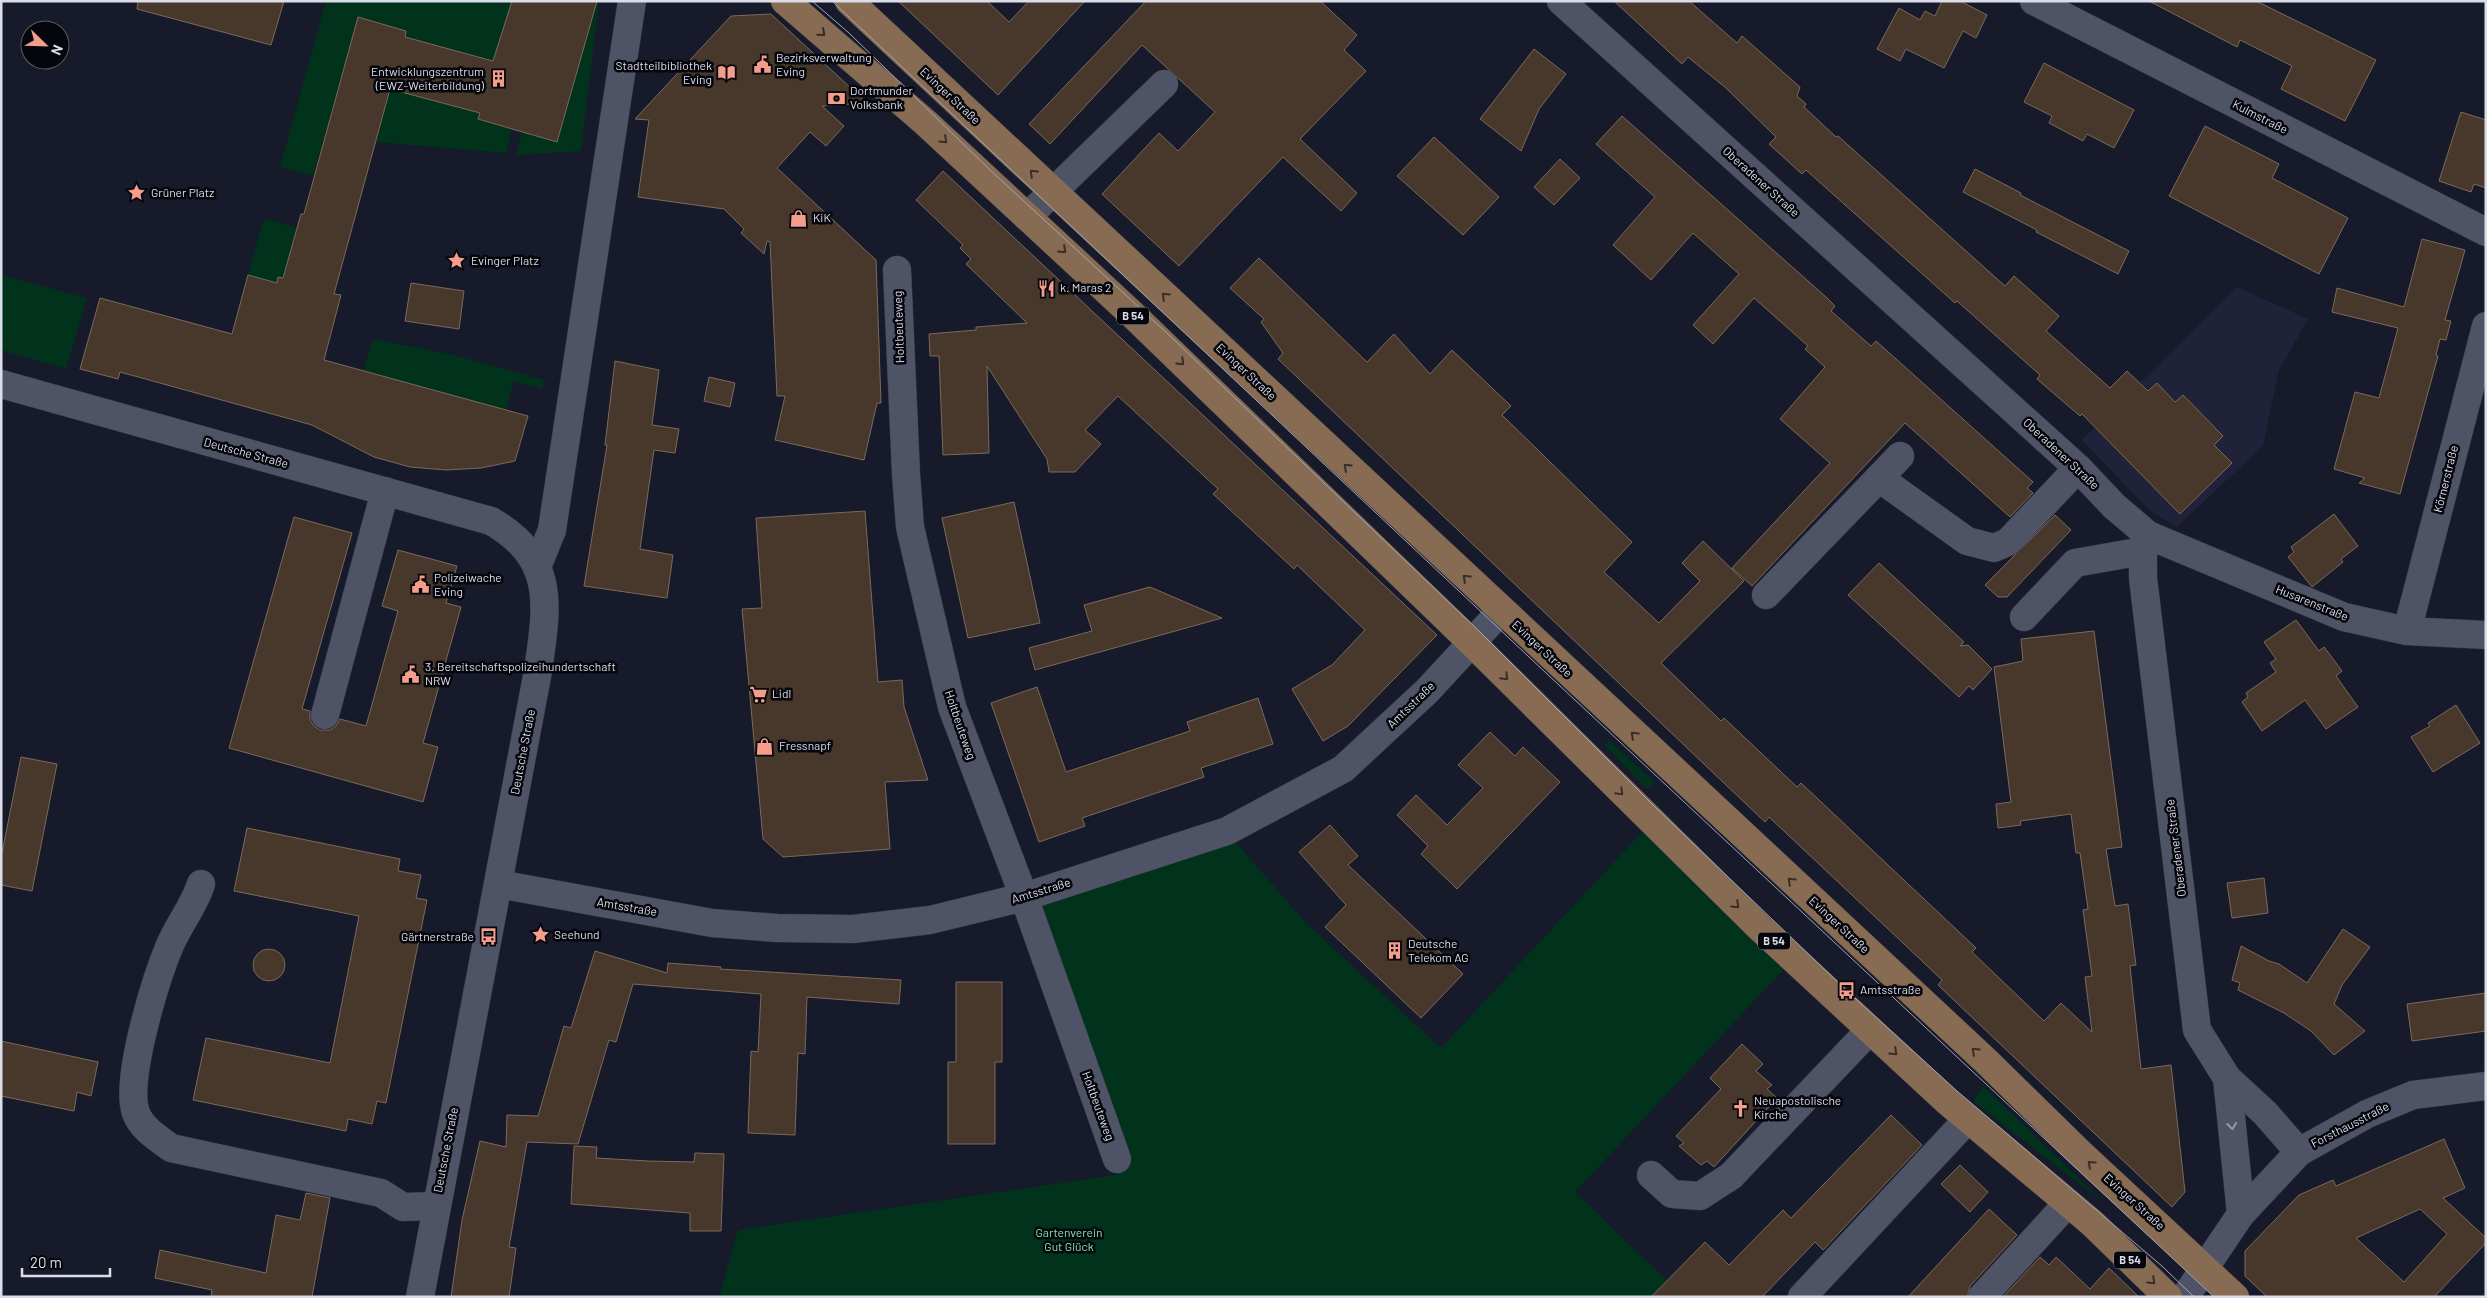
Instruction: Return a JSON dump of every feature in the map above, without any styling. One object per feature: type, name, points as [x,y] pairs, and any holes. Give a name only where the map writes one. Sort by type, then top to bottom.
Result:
[{"type":"main road","name":"B 54","points":[[784,1],[926,123],[1133,315],[1471,642],[1752,920],[1968,1119],[2092,1223],[2168,1297]]},
{"type":"main road","name":"Evinger Straße","points":[[849,1],[2236,1297]]},
{"type":"street","points":[[537,567],[552,530],[632,1]]},
{"type":"street","name":"Oberadener Straße","points":[[1561,1],[2078,468],[2146,543],[2143,578],[2197,1030],[2227,1078],[2265,1113],[2299,1152]]},
{"type":"street","name":"Kulmstraße","points":[[2034,1],[2486,232]]},
{"type":"street","points":[[1027,217],[1164,84]]},
{"type":"street","name":"Holtbeuteweg","points":[[897,270],[910,527],[952,706],[1024,897],[1117,1159]]},
{"type":"street","name":"Körnerstraße","points":[[2407,631],[2486,326]]},
{"type":"street","name":"Deutsche Straße","points":[[1,384],[492,521],[511,532],[524,546],[537,567],[545,590],[545,623],[498,884],[435,1206],[420,1297]]},
{"type":"street","points":[[1766,596],[1900,456]]},
{"type":"street","points":[[1879,478],[1967,541],[1994,548],[2008,542],[2078,468]]},
{"type":"street","points":[[325,715],[386,491]]},
{"type":"street","points":[[2024,617],[2075,562],[2146,543]]},
{"type":"street","name":"Husarenstraße","points":[[2146,543],[2344,617],[2407,631],[2486,635]]},
{"type":"street","name":"Amtsstraße","points":[[498,884],[712,922],[778,928],[853,929],[930,920],[1024,897],[1226,831],[1343,769],[1427,691],[1501,612]]},
{"type":"street","points":[[201,884],[170,946],[151,1004],[137,1063],[132,1093],[136,1114],[148,1131],[171,1148],[381,1193],[403,1207],[435,1206]]},
{"type":"street","points":[[1651,1175],[1672,1194],[1700,1196],[1731,1176],[1870,1030]]},
{"type":"street","name":"Oberadener Straße","points":[[2227,1078],[2241,1214]]},
{"type":"street","name":"Forsthausstraße","points":[[2241,1214],[2299,1152],[2367,1114],[2413,1095],[2486,1086]]},
{"type":"street","points":[[1802,1297],[1968,1119]]},
{"type":"street","points":[[1982,1297],[2068,1203]]},
{"type":"street","points":[[2185,1297],[2241,1214]]},
{"type":"shaded area","points":[[2237,287],[2308,319],[2279,370],[2263,446],[2177,527],[2150,511],[2082,440]]},
{"type":"green space","points":[[326,1],[512,1],[493,61],[405,37],[406,31],[358,18],[313,176],[280,167]]},
{"type":"green space","points":[[595,1],[599,1],[581,151],[516,155],[522,132],[557,141],[597,2]]},
{"type":"green space","points":[[390,89],[480,113],[478,119],[512,129],[506,153],[376,142]]},
{"type":"green space","points":[[264,218],[298,228],[283,278],[278,277],[277,283],[248,275]]},
{"type":"green space","points":[[1,275],[87,298],[66,369],[1,350]]},
{"type":"green space","points":[[373,339],[450,354],[544,380],[542,389],[514,381],[506,410],[363,371]]},
{"type":"green space","points":[[1609,740],[1654,782],[1647,789],[1605,745]]},
{"type":"green space","name":"Gartenverein Gut Glück","points":[[1226,831],[1307,924],[1441,1048],[1642,832],[1786,967],[1575,1192],[1684,1297],[719,1297],[738,1230],[1115,1175],[1117,1159],[1024,897]]},
{"type":"green space","points":[[1984,1087],[2104,1203],[1973,1101]]},
{"type":"building","points":[[138,1],[284,1],[271,45],[137,9]]},
{"type":"building","points":[[512,1],[597,1],[557,142],[478,119],[480,113],[390,89],[334,294],[341,295],[324,360],[528,416],[515,461],[481,468],[446,470],[410,467],[374,457],[312,425],[120,372],[118,379],[80,369],[100,298],[232,334],[248,275],[277,283],[278,277],[283,278],[301,214],[304,214],[358,17],[406,31],[405,37],[493,61]]},
{"type":"building","points":[[898,1],[987,1],[1009,22],[1029,1],[1085,1],[998,95]]},
{"type":"building","points":[[1146,1],[1320,1],[1357,35],[1344,50],[1366,71],[1300,139],[1357,193],[1341,211],[1283,157],[1179,266],[1102,194],[1159,133],[1178,151],[1215,112],[1142,45],[1050,144],[1029,124]]},
{"type":"building","points":[[1614,1],[1689,1],[1737,43],[1742,36],[1800,87],[1797,96],[1806,104],[1804,107],[1836,137],[1838,136],[2005,286],[2014,276],[2059,316],[2046,331],[2110,388],[2127,371],[2148,391],[2157,383],[2175,402],[2183,395],[2223,436],[2214,445],[2232,463],[2180,514],[2082,414],[2080,416],[2037,379],[2040,375],[1957,301],[1955,303],[1806,170],[1802,174],[1769,144],[1776,137],[1726,88],[1688,57],[1682,64]]},
{"type":"building","points":[[1942,1],[1960,1],[1987,15],[1976,38],[1963,31],[1944,68],[1906,49],[1900,61],[1877,49],[1899,8],[1920,20],[1925,11],[1935,16]]},
{"type":"building","points":[[2149,1],[2256,1],[2376,60],[2345,121],[2281,89],[2292,66],[2240,40],[2237,47]]},
{"type":"building","points":[[771,14],[867,103],[822,106],[844,126],[826,146],[810,132],[777,168],[876,260],[881,403],[877,403],[864,460],[775,440],[785,396],[777,396],[770,242],[767,241],[764,254],[741,233],[744,229],[724,209],[638,197],[649,120],[635,119],[731,16]]},
{"type":"building","points":[[1534,49],[1566,74],[1539,109],[1521,151],[1480,119]]},
{"type":"building","points":[[2044,63],[2134,110],[2114,148],[2087,134],[2083,141],[2049,123],[2052,116],[2024,102]]},
{"type":"building","points":[[2461,112],[2486,120],[2486,188],[2474,184],[2471,192],[2439,181]]},
{"type":"building","points":[[1622,116],[1826,297],[1835,306],[1831,311],[1871,346],[1876,341],[2033,482],[2027,488],[2033,493],[2010,517],[1905,423],[1752,586],[1732,568],[1830,463],[1780,419],[1825,367],[1805,349],[1808,346],[1754,298],[1713,344],[1693,325],[1739,274],[1693,233],[1651,280],[1613,245],[1655,197],[1596,144]]},
{"type":"building","points":[[2205,126],[2279,164],[2272,178],[2348,218],[2319,274],[2169,196]]},
{"type":"building","points":[[1434,137],[1499,197],[1463,235],[1397,176]]},
{"type":"building","points":[[1560,159],[1580,178],[1554,205],[1534,187]]},
{"type":"building","points":[[1975,169],[2021,193],[2020,195],[2129,251],[2118,274],[1963,192]]},
{"type":"building","points":[[943,171],[1437,635],[1348,726],[1323,741],[1292,689],[1332,665],[1365,630],[1297,565],[1294,569],[1213,494],[1218,489],[1118,396],[1085,430],[1101,444],[1075,472],[1049,472],[1047,459],[987,366],[989,453],[943,455],[939,356],[930,356],[929,334],[976,330],[976,327],[1027,323],[966,264],[971,259],[960,248],[963,245],[916,200]]},
{"type":"building","points":[[2422,239],[2465,250],[2445,320],[2451,321],[2446,340],[2440,339],[2436,355],[2438,356],[2400,494],[2359,483],[2365,478],[2334,469],[2355,392],[2379,398],[2398,328],[2332,312],[2337,288],[2404,307]]},
{"type":"building","points":[[1259,258],[1367,362],[1394,334],[1430,374],[1452,350],[1511,406],[1502,415],[1632,542],[1604,572],[1659,623],[1700,581],[1682,563],[1703,541],[1744,581],[1661,663],[1721,721],[1724,718],[1797,787],[1801,783],[1976,948],[1972,952],[2044,1021],[2061,1003],[2092,1032],[2085,977],[2092,976],[2083,910],[2088,909],[2080,853],[2076,853],[2071,814],[2020,821],[2021,825],[1998,828],[1996,804],[2011,802],[1994,667],[2023,661],[2021,639],[2094,631],[2122,847],[2106,849],[2115,906],[2128,904],[2136,965],[2130,966],[2141,1069],[2171,1065],[2185,1192],[2172,1207],[1938,985],[1942,980],[1903,943],[1769,817],[1765,822],[1278,359],[1283,353],[1261,322],[1264,319],[1230,288]]},
{"type":"building","points":[[411,283],[464,291],[459,329],[405,321]]},
{"type":"building","points":[[615,361],[659,370],[652,425],[679,429],[675,453],[654,450],[640,549],[673,555],[667,598],[584,586],[607,445],[605,445]]},
{"type":"building","points":[[709,377],[735,383],[730,407],[704,401]]},
{"type":"building","points":[[1014,502],[1040,623],[968,638],[942,518]]},
{"type":"building","points":[[865,511],[878,682],[902,680],[904,707],[928,780],[885,782],[890,849],[783,857],[763,839],[742,609],[762,608],[756,518]]},
{"type":"building","points":[[2334,514],[2358,546],[2341,559],[2343,562],[2312,587],[2288,557],[2294,552],[2291,547]]},
{"type":"building","points":[[2055,515],[2071,530],[2007,597],[1998,597],[1985,585]]},
{"type":"building","points":[[294,517],[352,533],[302,709],[310,711],[310,720],[320,730],[330,730],[336,726],[340,719],[366,726],[398,611],[382,606],[398,550],[457,566],[446,603],[461,607],[423,743],[438,747],[423,802],[229,748]]},
{"type":"building","points":[[1879,563],[1964,642],[1960,646],[1968,645],[1992,669],[1973,690],[1969,686],[1959,697],[1848,595]]},
{"type":"building","points":[[1150,587],[1222,618],[1035,670],[1029,648],[1092,631],[1084,605]]},
{"type":"building","points":[[2296,620],[2319,651],[2324,647],[2342,671],[2336,676],[2358,707],[2326,729],[2305,700],[2262,731],[2242,702],[2248,697],[2246,693],[2276,672],[2270,663],[2276,659],[2264,642]]},
{"type":"building","points":[[1037,687],[1066,772],[1190,731],[1187,722],[1258,698],[1273,744],[1201,768],[1204,777],[1082,818],[1085,826],[1039,842],[991,703]]},
{"type":"building","points":[[2456,705],[2480,743],[2433,772],[2411,737],[2430,726],[2428,723]]},
{"type":"building","points":[[1490,732],[1515,756],[1523,747],[1560,782],[1457,889],[1421,854],[1428,846],[1397,815],[1416,795],[1447,825],[1483,788],[1458,765]]},
{"type":"building","points":[[21,757],[57,764],[32,891],[1,885],[1,858]]},
{"type":"building","name":"Deutsche Telekom AG","points":[[1330,825],[1358,856],[1348,865],[1463,974],[1421,1018],[1325,927],[1346,905],[1299,852]]},
{"type":"building","points":[[247,828],[400,859],[398,871],[421,875],[416,898],[427,900],[386,1103],[377,1101],[372,1124],[348,1119],[346,1131],[193,1100],[206,1038],[330,1063],[359,916],[234,891]]},
{"type":"building","points":[[2264,878],[2268,913],[2232,918],[2227,883]]},
{"type":"building","points":[[2343,929],[2370,947],[2342,985],[2334,1004],[2365,1031],[2334,1055],[2311,1031],[2284,1013],[2238,990],[2240,983],[2232,980],[2241,946],[2269,961],[2279,964],[2307,983]]},
{"type":"building","points":[[269,949],[275,950],[280,954],[284,959],[284,971],[280,976],[275,980],[269,981],[263,980],[258,976],[254,971],[253,965],[254,959],[258,954],[263,950]]},
{"type":"building","points":[[595,951],[667,973],[668,963],[721,967],[720,969],[901,980],[899,1004],[807,997],[805,1054],[798,1053],[795,1135],[748,1133],[751,1051],[758,1052],[761,994],[633,984],[616,1042],[609,1040],[578,1144],[527,1142],[509,1247],[516,1248],[509,1297],[451,1297],[462,1220],[480,1141],[506,1147],[507,1115],[538,1116],[564,1026],[571,1028]]},
{"type":"building","points":[[956,982],[1002,982],[1002,1062],[995,1062],[995,1144],[948,1144],[948,1062],[956,1062]]},
{"type":"building","points":[[2486,993],[2486,1031],[2412,1041],[2407,1004]]},
{"type":"building","points":[[1,1041],[98,1062],[91,1096],[77,1092],[74,1111],[1,1096]]},
{"type":"building","name":"Neuapostolische Kirche","points":[[1742,1044],[1763,1064],[1756,1071],[1772,1085],[1767,1089],[1777,1098],[1714,1167],[1707,1161],[1701,1165],[1679,1146],[1684,1143],[1676,1136],[1721,1089],[1710,1078]]},
{"type":"building","points":[[1891,1115],[1922,1145],[1823,1250],[1815,1242],[1762,1297],[1651,1297],[1705,1242],[1729,1265],[1783,1210],[1791,1218]]},
{"type":"building","points":[[2444,1139],[2465,1188],[2443,1198],[2486,1238],[2486,1243],[2434,1297],[2267,1297],[2245,1276],[2245,1251],[2299,1195],[2333,1180],[2336,1186]],"holes":[[[2420,1209],[2447,1234],[2404,1282],[2356,1238]]]},
{"type":"building","points":[[574,1146],[597,1147],[596,1158],[648,1161],[694,1162],[695,1153],[724,1154],[721,1231],[690,1231],[690,1213],[571,1204]]},
{"type":"building","points":[[1960,1165],[1988,1192],[1970,1212],[1941,1184]]},
{"type":"building","points":[[306,1193],[330,1198],[312,1297],[211,1297],[212,1290],[155,1278],[160,1250],[266,1273],[276,1215],[300,1220]]},
{"type":"building","points":[[1989,1209],[2017,1235],[1970,1286],[1967,1297],[1908,1297]]},
{"type":"building","points":[[2040,1257],[2049,1265],[2056,1257],[2090,1289],[2109,1268],[2139,1297],[2003,1297]]},
{"type":"tram line","points":[[812,1],[849,33],[990,170],[1168,334],[1481,633],[1654,806],[1846,990],[1957,1091],[2163,1267],[2194,1297]]},
{"type":"tram line","points":[[832,1],[1545,672],[2214,1297]]},
{"type":"place","name":"Bezirksverwaltung Eving","points":[[762,65]]},
{"type":"place","name":"Stadtteilbibliothek Eving","points":[[726,73]]},
{"type":"place","name":"Entwicklungszentrum (EWZ-Weiterbildung)","points":[[498,79]]},
{"type":"place","name":"Dortmunder Volksbank","points":[[836,98]]},
{"type":"place","name":"Grüner Platz","points":[[137,193]]},
{"type":"place","name":"KiK","points":[[799,218]]},
{"type":"place","name":"Evinger Platz","points":[[457,261]]},
{"type":"place","name":"k. Maras 2","points":[[1046,288]]},
{"type":"place","name":"Polizeiwache Eving","points":[[420,585]]},
{"type":"place","name":"3. Bereitschaftspolizeihundertschaft NRW","points":[[411,674]]},
{"type":"place","name":"Lidl","points":[[758,694]]},
{"type":"place","name":"Fressnapf","points":[[765,746]]},
{"type":"place","name":"Seehund","points":[[540,935]]},
{"type":"place","name":"Gärtnerstraße","points":[[488,937]]},
{"type":"place","name":"Deutsche Telekom AG","points":[[1394,951]]},
{"type":"place","name":"Amtsstraße","points":[[1846,990]]},
{"type":"place","name":"Neuapostolische Kirche","points":[[1740,1108]]}]
